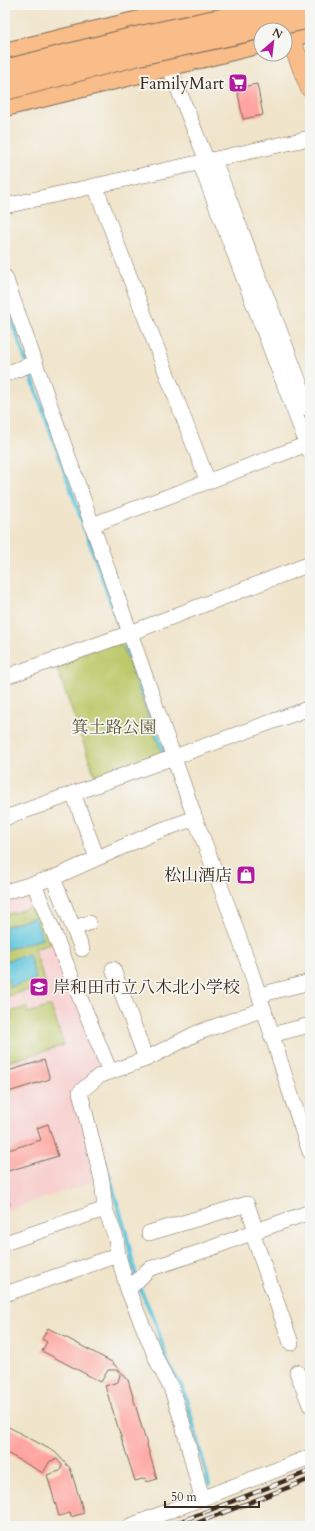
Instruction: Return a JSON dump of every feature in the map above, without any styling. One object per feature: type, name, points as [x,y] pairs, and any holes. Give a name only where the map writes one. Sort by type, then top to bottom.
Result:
[{"type":"highway","points":[[5,54],[148,12],[210,5]]},
{"type":"highway","points":[[5,71],[136,38],[293,5]]},
{"type":"highway","points":[[5,89],[139,54],[302,32]]},
{"type":"highway","points":[[5,105],[253,44]]},
{"type":"main road","points":[[276,5],[302,32]]},
{"type":"main road","points":[[293,5],[302,32],[310,88]]},
{"type":"street","points":[[168,64],[310,410]]},
{"type":"street","points":[[5,206],[310,138]]},
{"type":"street","points":[[92,525],[208,482],[309,447],[207,161]]},
{"type":"street","points":[[95,186],[208,482]]},
{"type":"street","points":[[5,277],[173,757],[222,888],[264,1009],[271,1035],[310,1152]]},
{"type":"street","points":[[5,374],[35,364]]},
{"type":"street","points":[[5,677],[130,633],[310,564]]},
{"type":"street","points":[[5,818],[310,708]]},
{"type":"street","points":[[73,793],[97,858]]},
{"type":"street","points":[[5,892],[53,878],[156,832],[195,818]]},
{"type":"street","points":[[53,878],[82,949]]},
{"type":"street","points":[[34,884],[110,1072]]},
{"type":"street","points":[[74,928],[89,923]]},
{"type":"street","points":[[113,969],[146,1059]]},
{"type":"street","points":[[259,995],[310,982]]},
{"type":"street","points":[[202,1499],[182,1421],[171,1388],[159,1365],[128,1290],[118,1255],[116,1238],[105,1209],[102,1180],[80,1092],[99,1076],[146,1059],[197,1033],[264,1009]]},
{"type":"street","points":[[271,1035],[310,1025]]},
{"type":"street","points":[[150,1234],[247,1204],[254,1231],[291,1343]]},
{"type":"street","points":[[5,1243],[105,1209]]},
{"type":"street","points":[[128,1290],[149,1269],[310,1212]]},
{"type":"street","points":[[5,1294],[118,1255]]},
{"type":"street","points":[[297,1372],[310,1405]]},
{"type":"street","points":[[130,1526],[310,1457]]},
{"type":"shaded area","name":"岸和田市立八木北小学校","points":[[35,894],[106,1070],[74,1092],[91,1159],[93,1182],[5,1211],[5,903]]},
{"type":"green space","name":"箕土路公園","points":[[116,642],[122,645],[162,754],[97,782],[55,663]]},
{"type":"green space","points":[[38,905],[54,943],[34,949],[46,985],[5,997],[5,915]]},
{"type":"green space","points":[[51,1006],[64,1045],[5,1063],[5,1020],[12,1018],[10,1012],[26,1007],[28,1013]]},
{"type":"water","points":[[35,917],[43,939],[5,950],[5,927]]},
{"type":"water","points":[[29,954],[36,979],[10,987],[5,971],[5,961]]},
{"type":"building","points":[[257,84],[263,115],[243,119],[237,88]]},
{"type":"building","points":[[44,1060],[50,1079],[5,1093],[5,1072]]},
{"type":"building","points":[[48,1124],[58,1156],[5,1172],[5,1151],[41,1140],[37,1128]]},
{"type":"building","points":[[5,1192],[9,1205],[5,1207]]},
{"type":"building","points":[[48,1328],[112,1362],[128,1380],[157,1479],[147,1482],[146,1478],[135,1481],[105,1386],[118,1382],[120,1375],[116,1370],[108,1370],[101,1382],[42,1351],[47,1342],[42,1339]]},
{"type":"building","points":[[5,1425],[55,1452],[70,1468],[84,1513],[71,1517],[70,1513],[59,1516],[47,1475],[60,1471],[62,1465],[57,1459],[50,1461],[43,1473],[5,1452]]},
{"type":"waterway","points":[[5,301],[26,361]]},
{"type":"waterway","points":[[29,370],[119,626]]},
{"type":"waterway","points":[[302,408],[310,430]]},
{"type":"waterway","points":[[126,647],[164,753]]},
{"type":"waterway","points":[[169,767],[185,812]]},
{"type":"waterway","points":[[105,1162],[126,1233],[136,1277]]},
{"type":"waterway","points":[[138,1284],[156,1324],[168,1364],[183,1389],[209,1484]]},
{"type":"railway","points":[[169,1526],[310,1471]]},
{"type":"railway","points":[[189,1526],[310,1479]]},
{"type":"place","name":"FamilyMart","points":[[238,83]]},
{"type":"place","name":"松山酒店","points":[[246,875]]},
{"type":"place","name":"岸和田市立八木北小学校","points":[[39,987]]}]
